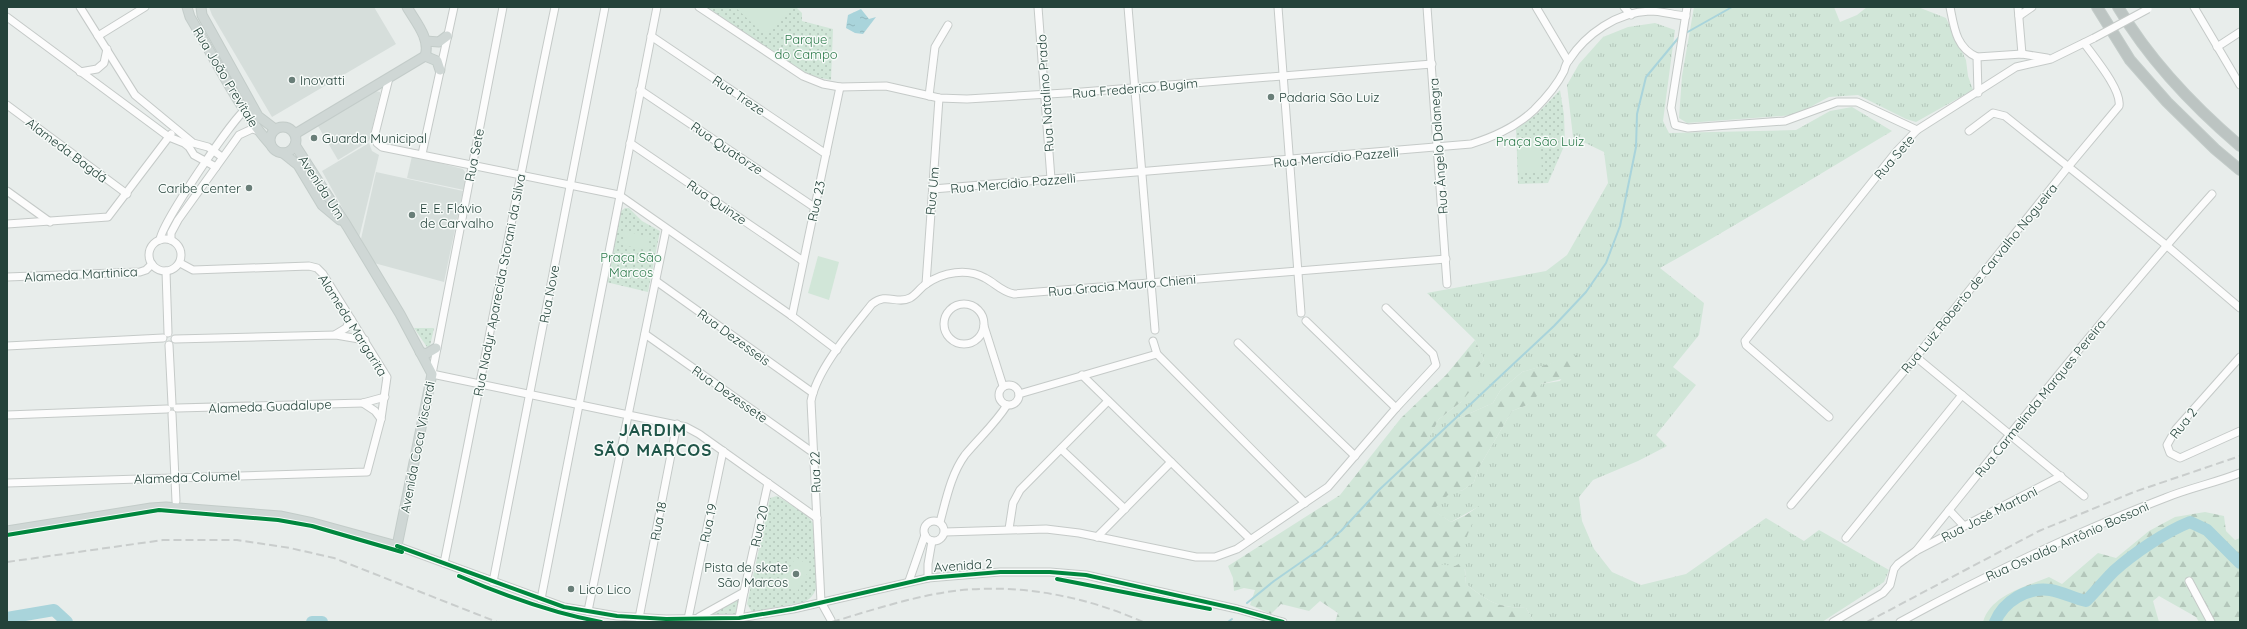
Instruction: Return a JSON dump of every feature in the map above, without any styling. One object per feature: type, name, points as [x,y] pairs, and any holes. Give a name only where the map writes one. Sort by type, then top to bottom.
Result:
[{"type":"highway","points":[[2097,7],[2130,60],[2167,102],[2215,149],[2240,170]]},
{"type":"highway","points":[[2118,7],[2157,64],[2188,99],[2240,146]]},
{"type":"main road","name":"Rua João Previtale","points":[[187,7],[190,17],[248,107],[258,132],[270,144]]},
{"type":"main road","points":[[201,7],[202,15],[248,107],[275,129]]},
{"type":"main road","points":[[295,134],[426,56],[428,50],[426,41],[407,7]]},
{"type":"main road","points":[[426,41],[439,42],[447,36]]},
{"type":"main road","points":[[426,56],[437,61],[440,70]]},
{"type":"main road","points":[[284,126],[295,134],[295,145],[288,153],[283,154],[276,152],[270,144],[270,136],[275,129],[284,126]]},
{"type":"main road","name":"Avenida Um","points":[[295,145],[347,226]]},
{"type":"main road","name":"Avenida Um","points":[[283,154],[298,165],[322,205],[347,226]]},
{"type":"main road","name":"Avenida Coca Viscardi","points":[[347,226],[432,374],[397,546]]},
{"type":"main road","points":[[420,352],[426,354],[436,348]]},
{"type":"main road","points":[[7,531],[151,508],[166,507],[280,516],[313,523],[397,546]]},
{"type":"street","points":[[80,7],[107,48],[135,96],[174,128],[191,145],[194,155],[216,167]]},
{"type":"street","points":[[98,36],[144,7]]},
{"type":"street","points":[[422,154],[454,7]]},
{"type":"street","name":"Rua Sete","points":[[432,374],[503,7]]},
{"type":"street","name":"Rua Nadyr Aparecida Storani da Silva","points":[[444,563],[481,384],[520,174],[555,7]]},
{"type":"street","name":"Rua Nove","points":[[493,582],[605,7]]},
{"type":"street","points":[[541,599],[657,7]]},
{"type":"street","name":"Rua Frederico Bugim","points":[[699,7],[803,76],[823,84],[840,87],[861,85],[886,86],[939,98],[967,99],[1045,95],[1432,64]]},
{"type":"street","name":"Rua Natalino Prado","points":[[1038,7],[1052,179]]},
{"type":"street","points":[[1128,7],[1155,330]]},
{"type":"street","points":[[1278,7],[1302,312]]},
{"type":"street","name":"Rua Ângelo Dalanegra","points":[[1427,7],[1447,284]]},
{"type":"street","points":[[1536,7],[1568,61]]},
{"type":"street","points":[[1624,7],[1630,15]]},
{"type":"street","points":[[1687,7],[1671,108],[1675,125],[1688,128],[1785,121],[1837,102],[1857,102],[1917,130]]},
{"type":"street","points":[[1950,7],[1956,34],[1960,44],[1967,53],[1977,57],[2022,54],[2051,59]]},
{"type":"street","points":[[2018,7],[2022,54]]},
{"type":"street","points":[[2019,16],[2032,7]]},
{"type":"street","points":[[2194,7],[2240,85]]},
{"type":"street","name":"Rua Sete","points":[[1830,417],[1762,360],[1746,345],[1745,341],[1896,152],[1917,130],[1978,93],[2016,67],[2051,59],[2150,8]]},
{"type":"street","name":"Rua Mercídio Pazzelli","points":[[933,189],[1438,148],[1471,144],[1493,137],[1516,124],[1535,109],[1551,91],[1568,61],[1582,43],[1597,30],[1614,20],[1648,9],[1686,16]]},
{"type":"street","points":[[7,17],[169,137],[191,145],[214,150],[222,157]]},
{"type":"street","points":[[929,96],[934,51],[948,25]]},
{"type":"street","points":[[2217,48],[2240,32]]},
{"type":"street","name":"Rua Treze","points":[[651,36],[826,154]]},
{"type":"street","name":"Rua Luiz Roberto de Carvalho Nogueira","points":[[1791,505],[1916,357],[2068,167],[2119,106],[2120,100],[2117,91],[2084,43]]},
{"type":"street","points":[[80,72],[97,68],[104,63],[107,48]]},
{"type":"street","points":[[1977,57],[1978,93]]},
{"type":"street","points":[[104,63],[108,63],[119,69]]},
{"type":"street","points":[[97,68],[97,80],[103,88]]},
{"type":"street","points":[[389,78],[374,138],[382,147],[619,195],[666,230],[792,316],[837,350]]},
{"type":"street","name":"Rua 23","points":[[792,316],[840,87]]},
{"type":"street","name":"Rua Quatorze","points":[[640,90],[814,207]]},
{"type":"street","name":"Rua Um","points":[[926,284],[927,244],[933,189],[939,98]]},
{"type":"street","name":"Alameda Bagdá","points":[[7,105],[127,194]]},
{"type":"street","points":[[160,240],[171,240],[180,247],[180,263],[171,270],[166,271],[158,269],[152,264],[149,255],[150,250],[160,240],[162,229],[205,162],[248,107]]},
{"type":"street","points":[[1969,131],[1989,115],[1998,113],[2005,116],[2166,245],[2240,308]]},
{"type":"street","points":[[7,224],[108,217],[127,194],[174,128]]},
{"type":"street","points":[[171,240],[174,228],[184,210],[239,135],[251,130],[258,132]]},
{"type":"street","name":"Rua Quinze","points":[[630,143],[803,261]]},
{"type":"street","points":[[7,191],[50,222]]},
{"type":"street","name":"Rua Carmelinda Marques Pereira","points":[[1916,551],[2010,433],[2166,245],[2212,194]]},
{"type":"street","points":[[177,206],[184,210]]},
{"type":"street","points":[[588,611],[666,230]]},
{"type":"street","name":"Rua Gracia Mauro Chieni","points":[[837,350],[872,304],[879,298],[886,297],[903,300],[910,298],[926,284],[938,277],[957,272],[969,272],[980,276],[995,283],[1006,293],[1014,294],[1446,259]]},
{"type":"street","name":"Alameda Margarita","points":[[180,263],[193,270],[309,266],[317,268],[323,274],[387,377],[385,397],[367,472]]},
{"type":"street","name":"Alameda Martinica","points":[[7,277],[140,272],[146,270],[152,264]]},
{"type":"street","points":[[166,271],[165,344],[169,345]]},
{"type":"street","name":"Rua Dezesseis","points":[[656,281],[812,393]]},
{"type":"street","points":[[984,326],[978,338],[973,342],[959,344],[947,337],[943,323],[948,311],[953,307],[965,304],[977,309],[984,320],[984,326],[1003,386],[998,394],[999,399],[1007,405]]},
{"type":"street","points":[[945,532],[1046,529],[1097,537],[1179,554],[1215,557],[1237,549],[1328,487],[1396,408],[1432,372],[1436,365],[1436,359],[1433,354],[1386,308]]},
{"type":"street","points":[[336,334],[346,328],[351,319]]},
{"type":"street","points":[[1306,321],[1396,408]]},
{"type":"street","points":[[175,339],[336,334],[364,340]]},
{"type":"street","name":"Rua Dezessete","points":[[645,334],[815,454]]},
{"type":"street","points":[[7,346],[174,335],[175,339]]},
{"type":"street","points":[[169,345],[174,343],[175,339]]},
{"type":"street","points":[[1153,341],[1157,354],[1305,503]]},
{"type":"street","points":[[1238,343],[1354,456]]},
{"type":"street","points":[[169,345],[176,501]]},
{"type":"street","name":"Rua 22","points":[[821,602],[815,454],[811,401],[812,393],[837,350]]},
{"type":"street","points":[[1019,394],[1157,354]]},
{"type":"street","points":[[1916,357],[2010,433],[2084,496]]},
{"type":"street","name":"Rua 2","points":[[2240,357],[2176,429],[2167,445],[2170,453],[2180,458],[2240,431]]},
{"type":"street","points":[[432,374],[677,424],[699,434],[817,518]]},
{"type":"street","points":[[1082,375],[1250,539]]},
{"type":"street","points":[[1003,386],[1013,386],[1019,394]]},
{"type":"street","points":[[945,532],[940,522],[956,471],[965,456],[998,418],[1007,405],[1016,402],[1019,394]]},
{"type":"street","points":[[1846,538],[1962,394]]},
{"type":"street","name":"Alameda Guadalupe","points":[[7,415],[363,404],[385,397]]},
{"type":"street","points":[[1009,529],[1013,503],[1020,490],[1108,401]]},
{"type":"street","points":[[363,404],[375,412],[380,419]]},
{"type":"street","name":"Rua 18","points":[[638,618],[677,424]]},
{"type":"street","points":[[1061,449],[1125,509]]},
{"type":"street","name":"Rua 19","points":[[688,619],[724,451]]},
{"type":"street","points":[[1097,537],[1171,462]]},
{"type":"street","name":"Alameda Columel","points":[[7,483],[367,472]]},
{"type":"street","name":"Rua Osvaldo Antônio Bossoni","points":[[1900,622],[2002,568],[2090,528],[2166,497],[2240,473]]},
{"type":"street","name":"Rua José Martoni","points":[[1916,551],[2061,476]]},
{"type":"street","name":"Rua 20","points":[[739,618],[768,483]]},
{"type":"street","points":[[1949,510],[1964,526]]},
{"type":"street","points":[[909,581],[925,535],[924,531],[927,523],[931,521],[940,522]]},
{"type":"street","points":[[925,535],[932,541],[940,540],[945,532]]},
{"type":"street","points":[[928,578],[932,541]]},
{"type":"street","name":"Avenida 2","points":[[397,546],[564,607],[638,618],[739,618],[793,609],[909,581],[928,578],[1000,572],[1050,572],[1086,576],[1237,609],[1283,622]]},
{"type":"street","points":[[1833,622],[1883,593],[1890,585],[1894,569],[1898,564],[1916,551]]},
{"type":"street","points":[[2189,580],[2210,622]]},
{"type":"street","points":[[697,619],[744,592]]},
{"type":"street","points":[[821,602],[831,620]]},
{"type":"shaded area","name":"Inovatti","points":[[209,7],[374,7],[396,44],[272,117],[212,15]]},
{"type":"shaded area","points":[[375,91],[380,92],[380,95],[369,141],[338,160],[318,126]]},
{"type":"shaded area","points":[[369,143],[372,151],[379,155],[359,238],[322,171]]},
{"type":"shaded area","points":[[412,156],[463,169],[467,175],[464,190],[407,178]]},
{"type":"shaded area","name":"E. E. Flávio de Carvalho","points":[[376,172],[463,191],[444,282],[374,263],[361,239]]},
{"type":"green space","name":"Parque do Campo","points":[[707,7],[796,7],[802,13],[802,21],[833,29],[831,80],[805,75]]},
{"type":"green space","points":[[735,7],[788,7],[791,10],[766,36]]},
{"type":"green space","points":[[1694,7],[1834,7],[1840,22],[1857,15],[1867,7],[1918,7],[1946,18],[1966,60],[1968,76],[1973,90],[1916,122],[1906,119],[1858,95],[1829,97],[1795,115],[1687,123],[1679,118],[1682,76]]},
{"type":"green space","points":[[1655,23],[1675,30],[1663,121],[1669,133],[1796,130],[1830,111],[1852,107],[1892,131],[1660,268],[1704,303],[1699,335],[1673,367],[1696,385],[1656,435],[1667,446],[1638,461],[1593,480],[1579,497],[1582,521],[1594,549],[1612,572],[1641,585],[1686,574],[1766,518],[1804,541],[1819,530],[1889,570],[1884,582],[1822,622],[1534,622],[1526,608],[1500,605],[1487,599],[1466,584],[1465,569],[1436,564],[1478,507],[1451,522],[1432,510],[1448,494],[1463,490],[1474,482],[1478,469],[1512,411],[1527,405],[1541,384],[1560,381],[1577,356],[1522,372],[1500,391],[1493,403],[1457,419],[1418,458],[1439,419],[1461,402],[1477,368],[1484,360],[1475,340],[1427,293],[1546,271],[1567,255],[1608,183],[1604,152],[1573,137],[1567,85],[1579,64],[1603,37],[1628,27]]},
{"type":"green space","name":"Praça São Luiz","points":[[1560,90],[1564,115],[1565,144],[1548,183],[1518,184],[1516,129],[1538,113]]},
{"type":"green space","points":[[1517,140],[1540,140],[1542,172],[1518,173]]},
{"type":"green space","name":"Praça São Marcos","points":[[625,208],[629,208],[642,221],[660,231],[648,292],[606,282],[621,211]]},
{"type":"green space","points":[[625,231],[650,237],[647,250],[622,245]]},
{"type":"green space","points":[[818,256],[839,262],[829,300],[808,293]]},
{"type":"green space","points":[[414,328],[434,328],[430,346],[427,347]]},
{"type":"green space","points":[[1475,340],[1484,360],[1477,368],[1481,378],[1461,402],[1439,419],[1420,455],[1434,437],[1457,419],[1493,403],[1500,391],[1522,372],[1577,355],[1579,367],[1570,377],[1541,384],[1537,396],[1527,405],[1512,411],[1478,469],[1474,482],[1463,490],[1448,495],[1433,510],[1451,522],[1466,515],[1479,506],[1464,544],[1456,556],[1437,564],[1455,566],[1464,561],[1466,584],[1487,599],[1500,605],[1526,608],[1534,622],[1335,622],[1338,613],[1320,601],[1309,611],[1281,604],[1271,614],[1250,605],[1255,590],[1244,588],[1234,591],[1233,578],[1228,566],[1340,495],[1401,418],[1446,375]]},
{"type":"green space","points":[[777,496],[803,512],[815,526],[818,581],[814,594],[804,602],[752,612],[747,604],[770,498]]},
{"type":"green space","points":[[2205,512],[2224,516],[2226,531],[2235,540],[2240,538],[2240,622],[2199,622],[2196,617],[2159,596],[2153,601],[2159,622],[1983,622],[1993,605],[2010,593],[2049,577],[2062,584],[2098,553],[2116,558],[2149,531],[2175,517]]},
{"type":"green space","name":"Pista de skate São Marcos","points":[[796,557],[811,567],[797,592],[781,582]]},
{"type":"green space","points":[[740,597],[737,614],[734,616],[707,616]]},
{"type":"water","points":[[861,9],[869,19],[876,17],[863,34],[855,33],[846,28],[848,15]]},
{"type":"waterway","points":[[1684,34],[1732,7]]},
{"type":"waterway","points":[[1247,603],[1274,581],[1320,549],[1341,531],[1379,490],[1554,326],[1586,292],[1606,263],[1620,226],[1636,147],[1637,114],[1646,77],[1680,36]]},
{"type":"waterway","points":[[1995,622],[1999,614],[2010,602],[2025,593],[2033,591],[2050,590],[2086,601],[2114,571],[2131,557],[2160,537],[2190,522],[2207,530],[2240,563]]},
{"type":"waterway","points":[[7,618],[54,610],[67,622]]},
{"type":"waterway","points":[[1228,622],[1232,619]]},
{"type":"waterway","points":[[312,622],[322,622]]},
{"type":"railway","points":[[1867,622],[2039,531],[2134,492],[2240,456]]},
{"type":"railway","points":[[7,562],[163,540],[237,540],[290,548],[334,558],[497,622]]},
{"type":"railway","points":[[832,622],[918,598],[972,589],[1022,590],[1047,593],[1096,605],[1143,622]]},
{"type":"cycle path","points":[[7,535],[159,510],[278,520],[312,526],[402,552]]},
{"type":"cycle path","points":[[397,546],[564,607],[617,616],[666,619],[739,618],[793,609],[928,578],[1000,572],[1050,572],[1086,575],[1237,609],[1283,622]]},
{"type":"cycle path","points":[[459,576],[546,609],[601,622]]},
{"type":"cycle path","points":[[1057,579],[1210,609]]},
{"type":"place","name":"Inovatti","points":[[292,80]]},
{"type":"place","name":"Padaria São Luiz","points":[[1271,97]]},
{"type":"place","name":"Guarda Municipal","points":[[314,138]]},
{"type":"place","name":"Caribe Center","points":[[249,188]]},
{"type":"place","name":"E. E. Flávio de Carvalho","points":[[412,215]]},
{"type":"place","name":"Pista de skate São Marcos","points":[[796,574]]},
{"type":"place","name":"Lico Lico","points":[[571,589]]},
{"type":"district","name":"JARDIM SÃO MARCOS","points":[[653,439]]}]
